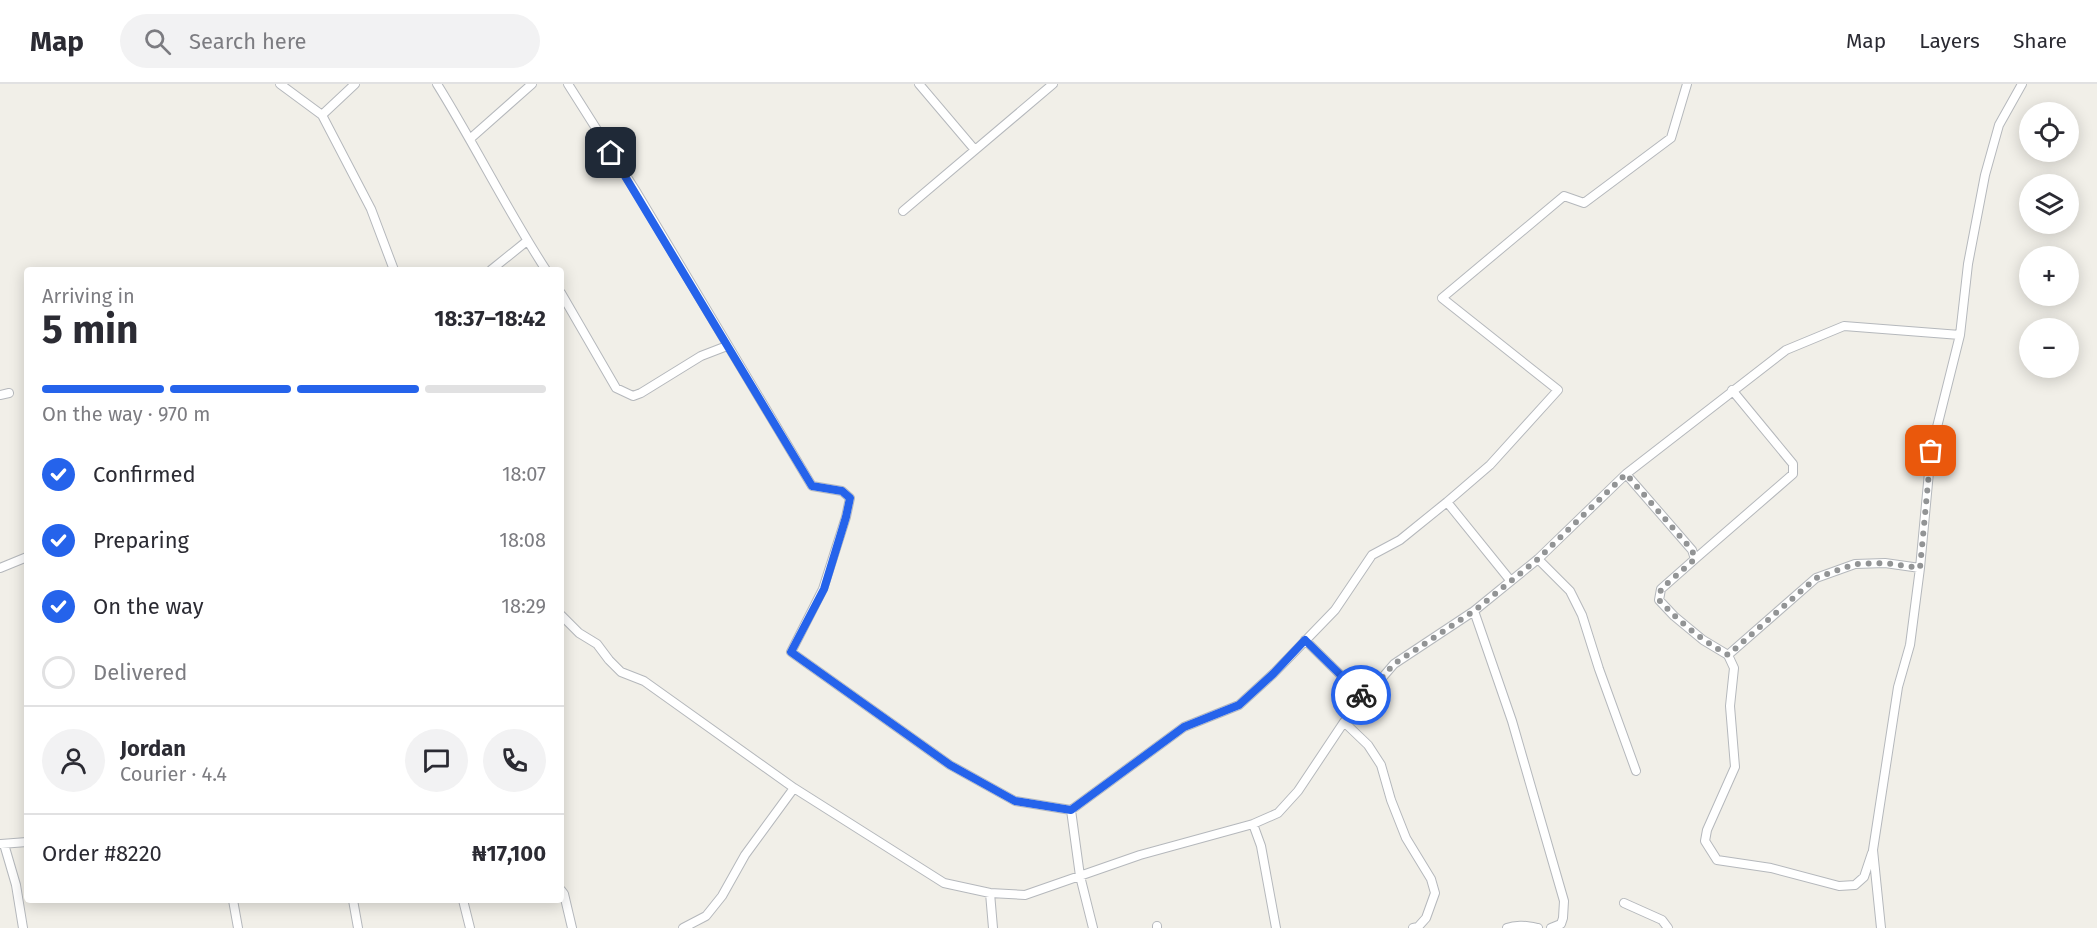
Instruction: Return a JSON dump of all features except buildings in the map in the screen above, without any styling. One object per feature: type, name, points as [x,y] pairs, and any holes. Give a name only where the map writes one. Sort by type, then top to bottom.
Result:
[{"type":"street","points":[[280,84],[322,116],[371,209],[393,267]]},
{"type":"street","points":[[322,116],[355,84]]},
{"type":"street","points":[[437,84],[471,138],[527,241],[544,267]]},
{"type":"street","points":[[471,138],[532,84]]},
{"type":"street","points":[[568,84],[637,193],[812,486],[842,491],[850,498],[824,589],[791,652],[950,765],[1015,801],[1071,810],[1184,727],[1239,705],[1273,674],[1335,610],[1371,555],[1400,540],[1490,465],[1558,390],[1442,298],[1564,196],[1584,203],[1671,138],[1687,84]]},
{"type":"street","points":[[919,84],[975,150]]},
{"type":"street","points":[[903,211],[940,177],[1053,84]]},
{"type":"street","points":[[1732,390],[1793,464],[1793,474],[1661,589],[1659,600],[1703,640],[1728,655],[1734,668],[1730,706],[1735,766],[1707,830],[1705,841],[1717,860],[1771,868],[1839,886],[1855,885],[1864,877],[1874,850],[1898,687],[1910,645],[1931,451],[1960,336],[1968,264],[1985,175],[1999,125],[2022,84]]},
{"type":"street","points":[[495,267],[527,241]]},
{"type":"street","points":[[564,298],[616,388],[633,396],[642,393],[701,356],[727,345]]},
{"type":"street","points":[[564,618],[579,633],[597,644],[621,672],[644,681],[794,788],[944,883],[990,894],[1025,895],[1140,855],[1253,824],[1278,813],[1298,791],[1344,722],[1394,664],[1474,611],[1538,559],[1626,474],[1786,350],[1844,326],[1960,336]]},
{"type":"street","points":[[1626,474],[1692,550],[1695,559]]},
{"type":"street","points":[[1447,502],[1510,580]]},
{"type":"street","points":[[0,568],[24,558]]},
{"type":"street","points":[[1538,559],[1570,591],[1582,615],[1636,771]]},
{"type":"street","points":[[1728,655],[1816,578],[1855,564],[1885,563],[1920,568]]},
{"type":"street","points":[[1474,611],[1512,721],[1564,901],[1561,924],[1551,928]]},
{"type":"street","points":[[1305,640],[1364,698]]},
{"type":"street","points":[[1344,722],[1368,745],[1381,765],[1391,800],[1406,838],[1433,886],[1435,892],[1426,918],[1418,927],[1413,928]]},
{"type":"street","points":[[683,928],[706,916],[745,855],[794,788]]},
{"type":"street","points":[[1071,810],[1080,876],[1093,928]]},
{"type":"street","points":[[1253,824],[1261,846],[1276,928]]},
{"type":"street","points":[[23,928],[16,885],[2,844],[24,842]]},
{"type":"street","points":[[1874,850],[1881,928]]},
{"type":"street","points":[[564,894],[572,928]]},
{"type":"street","points":[[990,894],[993,928]]},
{"type":"street","points":[[233,903],[238,928]]},
{"type":"street","points":[[354,903],[358,928]]},
{"type":"street","points":[[464,903],[470,928]]},
{"type":"street","points":[[1624,903],[1662,920],[1668,928]]},
{"type":"street","points":[[1507,928],[1526,926],[1538,928]]},
{"type":"way so far","points":[[1361,695],[1364,698],[1394,664],[1474,611],[1538,559],[1626,474],[1692,550],[1695,559],[1661,589],[1659,600],[1703,640],[1728,655],[1816,578],[1855,564],[1885,563],[1920,568],[1931,451]]},
{"type":"route","points":[[611,153],[812,486],[842,491],[850,498],[824,589],[791,652],[849,694],[950,765],[1015,801],[1071,810],[1184,727],[1239,705],[1305,640],[1361,695]]}]
